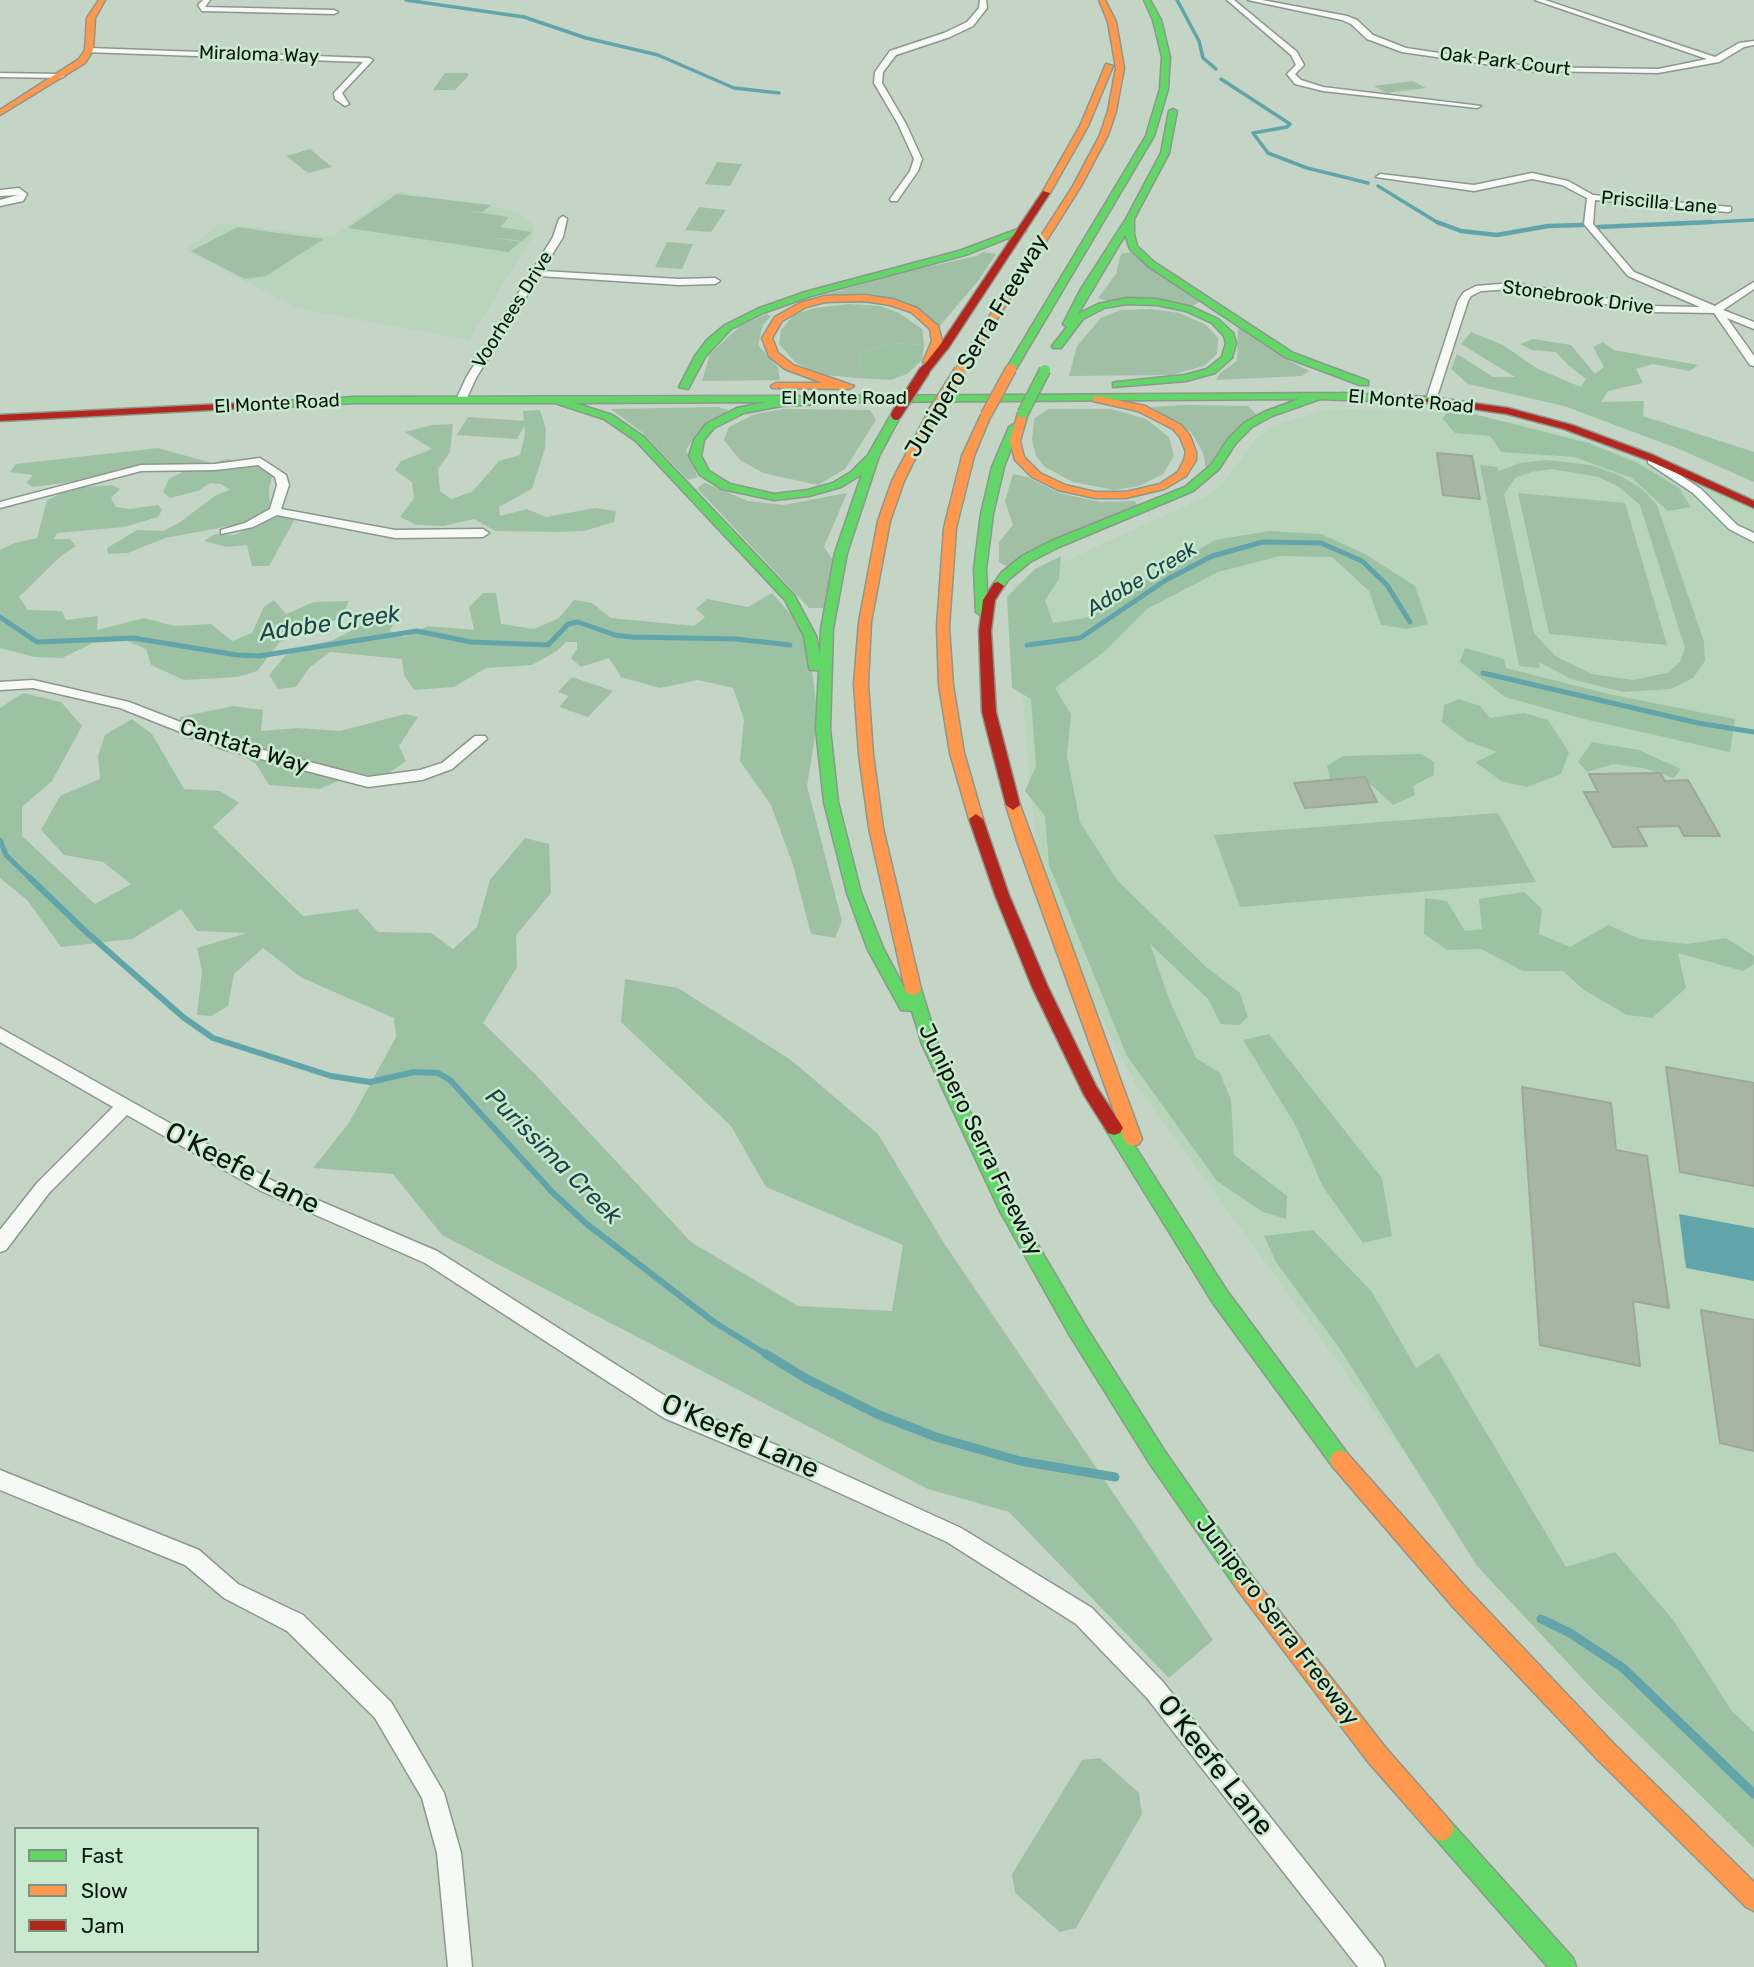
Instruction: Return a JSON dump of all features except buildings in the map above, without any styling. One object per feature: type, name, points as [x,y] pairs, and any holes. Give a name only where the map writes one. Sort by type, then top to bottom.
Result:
[{"type":"main road","points":[[0,113],[82,61],[89,50],[91,18],[102,0]]},
{"type":"main road","name":"Junipero Serra Freeway","points":[[1102,0],[1112,22],[1120,68],[1112,111],[1093,160],[932,414],[898,481],[884,521],[865,622],[861,684],[866,754],[876,828],[894,915],[916,1003],[930,1045],[1006,1206],[1076,1328],[1157,1457],[1256,1599],[1377,1755],[1564,1967]]},
{"type":"main road","name":"Junipero Serra Freeway","points":[[1147,0],[1157,20],[1166,57],[1164,89],[1150,136],[1011,369],[986,415],[968,456],[958,489],[945,570],[943,626],[946,685],[957,753],[976,820],[1002,895],[1040,987],[1090,1090],[1220,1297],[1334,1453],[1461,1599],[1605,1751],[1754,1899]]},
{"type":"main road","points":[[823,729],[825,659],[831,604],[847,530],[873,456],[895,415],[1021,231],[1077,140],[1106,69],[1119,57]]},
{"type":"main road","points":[[1144,1179],[1111,1074],[1007,786],[989,712],[985,631],[980,599],[987,514],[1010,432],[1023,413],[1086,289],[1130,219],[1168,141],[1175,99],[1164,89]]},
{"type":"main road","points":[[1130,219],[1129,234],[1133,247],[1150,264],[1289,355],[1364,383]]},
{"type":"main road","points":[[684,387],[700,356],[711,342],[728,327],[760,311],[808,294],[962,253],[1021,231]]},
{"type":"main road","points":[[841,386],[800,372],[773,354],[767,338],[778,319],[803,305],[838,298],[877,299],[904,306],[923,316],[935,328],[936,348],[925,370]]},
{"type":"main road","points":[[1057,346],[1080,317],[1101,306],[1127,301],[1157,302],[1189,309],[1215,321],[1229,335],[1231,343],[1227,358],[1211,371],[1170,380],[1116,385]]},
{"type":"main road","name":"El Monte Road","points":[[0,405],[67,401],[684,387],[1364,383],[1432,394],[1518,414],[1609,441],[1754,505]]},
{"type":"main road","name":"El Monte Road","points":[[0,418],[463,394],[557,400],[1316,397],[1432,394],[1513,401],[1574,417],[1632,436],[1754,490]]},
{"type":"main road","points":[[985,631],[989,600],[996,588],[1026,559],[1055,544],[1189,489],[1215,467],[1232,441],[1248,425],[1268,414],[1316,397]]},
{"type":"main road","points":[[1023,413],[1015,440],[1019,458],[1036,475],[1055,485],[1095,495],[1126,495],[1164,486],[1182,474],[1190,460],[1191,452],[1185,436],[1177,427],[1141,408],[1097,398]]},
{"type":"main road","points":[[860,399],[781,403],[741,410],[710,426],[699,440],[695,456],[704,473],[726,487],[774,497],[809,493],[836,485],[863,467],[873,456]]},
{"type":"main road","points":[[557,400],[608,417],[631,431],[790,598],[810,636],[831,802],[854,893],[876,950],[930,1045]]},
{"type":"street","points":[[207,0],[201,5],[202,9],[334,12]]},
{"type":"street","points":[[894,200],[914,170],[918,159],[902,124],[878,83],[879,72],[893,53],[947,35],[970,24],[981,12],[984,0]]},
{"type":"street","points":[[1230,0],[1294,54],[1300,65],[1291,74],[1298,82],[1323,89],[1477,106]]},
{"type":"street","name":"Oak Park Court","points":[[1251,0],[1343,18],[1354,22],[1370,37],[1405,50],[1532,69],[1658,71],[1716,60],[1742,45],[1754,43]]},
{"type":"street","points":[[1538,0],[1716,60]]},
{"type":"street","name":"Miraloma Way","points":[[89,50],[369,60],[338,93],[338,97],[345,104]]},
{"type":"street","points":[[0,75],[61,76]]},
{"type":"street","name":"Priscilla Lane","points":[[1380,177],[1474,188],[1532,176],[1565,183],[1591,197],[1714,210],[1728,209]]},
{"type":"street","points":[[0,193],[19,191],[23,194],[20,199],[0,203]]},
{"type":"street","name":"Priscilla Lane","points":[[1591,197],[1588,225],[1625,268],[1640,279],[1754,326]]},
{"type":"street","name":"Voorhees Drive","points":[[463,394],[558,237],[563,219]]},
{"type":"street","points":[[535,273],[679,282],[715,281]]},
{"type":"street","points":[[1754,285],[1716,310],[1754,363]]},
{"type":"street","name":"Stonebrook Drive","points":[[1432,394],[1463,301],[1467,294],[1479,288],[1512,286],[1654,309],[1716,310]]},
{"type":"street","points":[[1609,441],[1683,480],[1733,527],[1754,538]]},
{"type":"street","points":[[0,505],[141,468],[215,467],[260,461],[280,475],[283,485],[275,511]]},
{"type":"street","points":[[225,532],[249,525],[275,511],[395,534],[483,533]]},
{"type":"street","name":"Cantata Way","points":[[0,686],[33,684],[124,705],[228,746],[368,782],[422,775],[447,766],[480,739]]},
{"type":"street","name":"O'Keefe Lane","points":[[0,1034],[267,1186],[431,1258],[671,1411],[807,1468],[954,1535],[1084,1616],[1156,1690],[1373,1967]]},
{"type":"street","points":[[0,1244],[43,1188],[124,1107]]},
{"type":"street","points":[[0,1480],[192,1557],[231,1591],[295,1623],[383,1710],[432,1793],[449,1853],[460,1967]]},
{"type":"shaded area","points":[[445,73],[469,75],[455,90],[433,90]]},
{"type":"shaded area","points":[[1413,81],[1426,88],[1386,93],[1374,86]]},
{"type":"shaded area","points":[[310,149],[332,167],[308,173],[286,156]]},
{"type":"shaded area","points":[[717,162],[742,164],[730,186],[705,184]]},
{"type":"shaded area","points":[[394,191],[517,211],[533,225],[534,234],[469,340],[299,309],[185,250],[220,223],[332,237]]},
{"type":"shaded area","points":[[397,194],[491,205],[483,212],[469,211],[509,217],[500,227],[532,232],[522,241],[488,237],[521,242],[508,252],[348,228]]},
{"type":"shaded area","points":[[699,207],[726,210],[711,232],[685,230]]},
{"type":"shaded area","points":[[238,227],[324,239],[266,276],[245,279],[191,251]]},
{"type":"shaded area","points":[[667,242],[693,244],[682,269],[655,267]]},
{"type":"shaded area","points":[[983,252],[996,254],[978,281],[939,327],[909,305],[804,301],[908,271],[977,256]]},
{"type":"shaded area","points":[[1131,252],[1201,301],[1192,306],[1115,303],[1098,298],[1116,274],[1121,254]]},
{"type":"shaded area","points":[[848,304],[881,306],[899,313],[922,329],[924,345],[894,343],[861,352],[858,378],[824,375],[796,363],[779,344],[781,330],[795,314],[815,308]]},
{"type":"shaded area","points":[[1152,309],[1179,313],[1206,325],[1218,338],[1217,354],[1204,366],[1171,375],[1069,376],[1077,346],[1101,318],[1120,310]]},
{"type":"shaded area","points":[[767,314],[771,316],[763,325],[758,345],[778,367],[780,380],[702,381],[710,354],[740,326]]},
{"type":"shaded area","points":[[1238,327],[1309,371],[1302,376],[1216,380],[1220,373],[1237,361]]},
{"type":"shaded area","points":[[1471,332],[1503,345],[1538,369],[1581,387],[1586,379],[1556,352],[1532,350],[1520,344],[1533,339],[1571,345],[1595,374],[1604,367],[1593,347],[1603,342],[1614,350],[1698,365],[1690,371],[1653,364],[1636,369],[1643,383],[1608,391],[1601,402],[1644,401],[1643,416],[1754,452],[1754,482],[1679,449],[1564,406],[1468,384],[1451,369],[1457,354],[1493,377],[1515,377],[1461,344]]},
{"type":"shaded area","points":[[894,343],[924,345],[922,360],[907,374],[891,380],[858,378],[861,352]]},
{"type":"shaded area","points":[[1248,406],[1256,414],[1206,468],[1203,453],[1191,432],[1151,407]]},
{"type":"shaded area","points":[[718,407],[729,410],[697,433],[686,450],[698,477],[688,480],[643,433],[611,409]]},
{"type":"shaded area","points":[[784,409],[870,410],[876,420],[845,469],[818,485],[763,473],[740,460],[724,440],[729,427],[755,414]]},
{"type":"shaded area","points":[[1048,409],[1111,409],[1146,419],[1169,437],[1174,456],[1163,474],[1139,486],[1114,490],[1073,482],[1045,467],[1036,456],[1032,440],[1034,419]]},
{"type":"shaded area","points":[[540,410],[546,429],[545,448],[532,489],[499,507],[500,516],[527,509],[546,517],[595,508],[616,511],[614,522],[584,531],[495,531],[474,519],[443,526],[417,525],[400,517],[414,498],[412,482],[395,470],[401,461],[432,449],[405,432],[432,425],[453,424],[450,452],[438,469],[440,491],[451,499],[472,492],[499,461],[520,455],[525,434],[523,411]]},
{"type":"shaded area","points":[[1324,410],[1446,413],[1527,424],[1584,440],[1704,485],[1754,509],[1754,1830],[1498,1582],[1136,1085],[1040,899],[1013,585],[1207,496],[1226,480],[1253,442],[1272,426]]},
{"type":"shaded area","points":[[1449,411],[1474,414],[1588,443],[1636,462],[1679,488],[1691,507],[1668,511],[1632,478],[1574,457],[1501,452],[1490,436],[1455,433],[1442,418]]},
{"type":"shaded area","points":[[468,417],[527,421],[517,439],[457,435]]},
{"type":"shaded area","points":[[158,448],[212,463],[227,459],[244,462],[273,472],[269,489],[270,507],[262,520],[165,538],[128,553],[108,554],[107,548],[137,530],[163,531],[179,523],[216,495],[230,490],[221,484],[210,483],[198,491],[170,498],[163,492],[169,479],[188,469],[153,465],[118,469],[93,479],[33,487],[26,483],[33,475],[10,472],[16,464]]},
{"type":"shaded area","points":[[1546,460],[1591,465],[1619,475],[1642,489],[1657,505],[1704,642],[1705,661],[1693,678],[1671,689],[1623,692],[1571,679],[1539,662],[1540,668],[1519,666],[1480,465],[1497,467],[1499,471],[1520,463]],"holes":[[[1552,469],[1599,477],[1619,487],[1640,505],[1685,648],[1680,662],[1667,673],[1633,680],[1592,674],[1555,656],[1534,633],[1504,494],[1515,478],[1531,472]]]},
{"type":"shaded area","points":[[1013,474],[1027,477],[1059,493],[1100,502],[1135,501],[1138,506],[1010,568],[999,562],[999,542],[1013,525],[1005,501]]},
{"type":"shaded area","points":[[705,483],[748,501],[783,505],[847,493],[824,547],[835,563],[825,608],[809,608],[697,488]]},
{"type":"shaded area","points":[[112,485],[120,489],[111,498],[116,507],[129,509],[158,505],[162,510],[158,517],[124,527],[57,533],[54,539],[70,539],[76,546],[61,556],[19,597],[28,610],[62,611],[66,620],[98,616],[97,630],[144,618],[175,626],[211,624],[232,641],[252,633],[264,607],[274,600],[286,614],[314,602],[349,601],[341,618],[280,642],[257,671],[238,677],[184,680],[151,665],[146,649],[127,641],[93,643],[62,658],[34,657],[0,648],[0,550],[37,538],[47,500],[74,488]]},
{"type":"shaded area","points":[[1518,493],[1625,503],[1667,645],[1549,634]]},
{"type":"shaded area","points":[[283,514],[296,517],[269,566],[252,566],[247,545],[226,547],[204,541],[215,534],[234,535]]},
{"type":"shaded area","points":[[1269,531],[1321,534],[1365,554],[1415,586],[1428,624],[1407,629],[1381,625],[1369,591],[1332,557],[1280,556],[1218,572],[1147,609],[1104,652],[1055,688],[1071,714],[1067,756],[1080,822],[1117,880],[1205,966],[1240,993],[1248,1017],[1239,1025],[1221,1024],[1208,999],[1150,944],[1169,999],[1196,1058],[1220,1073],[1231,1100],[1234,1155],[1287,1196],[1286,1219],[1263,1212],[1217,1181],[1127,1056],[1049,865],[1045,816],[1025,791],[1036,766],[1031,699],[1012,688],[1007,597],[1035,569],[1061,556],[1059,579],[1045,600],[1053,623],[1086,618],[1118,596],[1215,540]]},
{"type":"shaded area","points":[[483,593],[496,593],[501,624],[534,629],[559,618],[574,600],[592,603],[611,618],[694,626],[705,617],[696,609],[707,599],[748,607],[772,593],[801,626],[812,670],[818,718],[807,786],[842,921],[835,938],[811,934],[793,865],[771,805],[740,761],[744,719],[733,688],[698,680],[660,688],[621,677],[609,658],[581,667],[571,658],[577,649],[577,642],[566,642],[557,651],[532,665],[486,668],[454,687],[414,690],[404,675],[402,659],[330,652],[309,668],[296,687],[278,689],[269,675],[285,656],[306,646],[333,640],[374,619],[397,619],[389,631],[405,637],[428,626],[474,630],[469,607]]},
{"type":"shaded area","points":[[1465,648],[1504,659],[1506,668],[1613,695],[1735,719],[1730,752],[1584,719],[1505,697],[1460,662]]},
{"type":"shaded area","points":[[572,677],[613,691],[588,717],[559,707],[569,696],[558,692]]},
{"type":"shaded area","points":[[23,693],[61,702],[82,726],[52,781],[22,807],[22,836],[95,904],[131,884],[103,862],[64,855],[41,830],[60,796],[100,779],[98,756],[105,735],[132,719],[152,734],[184,789],[220,791],[239,803],[213,827],[303,916],[357,909],[378,932],[431,933],[453,949],[477,927],[490,880],[525,838],[549,844],[551,893],[516,935],[517,967],[483,1023],[536,1075],[691,1242],[798,1306],[892,1311],[903,1245],[766,1187],[731,1126],[621,1022],[625,979],[678,988],[791,1060],[878,1134],[944,1243],[1213,1640],[1169,1678],[1009,1512],[928,1489],[442,1235],[393,1174],[313,1168],[349,1123],[396,1037],[394,1018],[302,978],[263,948],[234,974],[228,1006],[211,1016],[197,1015],[202,971],[197,948],[247,933],[197,931],[181,909],[132,939],[61,947],[27,900],[0,878],[0,708]]},
{"type":"shaded area","points":[[1459,699],[1480,706],[1490,718],[1524,713],[1548,720],[1569,752],[1561,774],[1527,787],[1501,781],[1475,762],[1497,752],[1467,741],[1442,722],[1444,705]]},
{"type":"shaded area","points":[[233,706],[263,710],[261,731],[298,728],[340,731],[405,714],[418,717],[399,746],[406,761],[386,775],[350,776],[319,789],[269,785],[256,764],[232,748],[183,738],[180,717]]},
{"type":"shaded area","points":[[1592,742],[1639,750],[1681,769],[1674,778],[1643,768],[1613,764],[1587,772],[1578,762]]},
{"type":"shaded area","points":[[1421,754],[1434,762],[1434,775],[1413,786],[1415,795],[1393,805],[1367,781],[1330,779],[1327,766],[1343,756]]},
{"type":"shaded area","points":[[1498,813],[1536,882],[1240,907],[1214,835]]},
{"type":"shaded area","points":[[1524,892],[1542,909],[1539,934],[1570,947],[1608,925],[1640,939],[1688,944],[1726,938],[1754,956],[1754,964],[1743,971],[1678,953],[1686,988],[1652,1018],[1627,1015],[1584,990],[1563,971],[1523,971],[1481,949],[1447,950],[1424,934],[1425,898],[1447,901],[1465,931],[1482,929],[1479,899]]},
{"type":"shaded area","points":[[1269,1034],[1382,1178],[1392,1236],[1363,1243],[1323,1187],[1296,1126],[1243,1040]]},
{"type":"shaded area","points":[[1313,1230],[1372,1292],[1416,1368],[1439,1353],[1566,1567],[1615,1552],[1674,1621],[1731,1710],[1754,1732],[1754,1848],[1595,1692],[1477,1566],[1340,1349],[1276,1262],[1264,1236]]},
{"type":"shaded area","points":[[1100,1758],[1139,1793],[1142,1814],[1076,1928],[1060,1932],[1015,1893],[1012,1874],[1082,1760]]},
{"type":"water","points":[[1679,1214],[1754,1228],[1754,1281],[1686,1268]]},
{"type":"waterway","points":[[406,0],[524,17],[586,38],[658,55],[734,88],[779,93]]},
{"type":"waterway","points":[[1177,0],[1199,41],[1203,58],[1216,69]]},
{"type":"waterway","points":[[1221,79],[1290,124],[1287,127],[1253,133],[1268,153],[1307,168],[1368,183]]},
{"type":"waterway","points":[[1378,186],[1440,224]]},
{"type":"waterway","points":[[1672,224],[1754,220]]},
{"type":"waterway","points":[[1437,222],[1461,231],[1497,235],[1548,226],[1583,225]]},
{"type":"waterway","points":[[1598,227],[1711,222]]},
{"type":"waterway","name":"Adobe Creek","points":[[1027,645],[1080,638],[1166,580],[1212,556],[1263,542],[1321,543],[1362,561],[1387,585],[1410,622]]},
{"type":"waterway","name":"Adobe Creek","points":[[0,617],[37,642],[133,638],[237,655],[259,656],[417,631],[471,642],[548,645],[568,624],[578,622],[615,635],[631,637],[736,639],[790,645]]},
{"type":"waterway","name":"Adobe Creek","points":[[1483,673],[1698,723],[1754,732]]},
{"type":"waterway","name":"Purissima Creek","points":[[0,840],[6,855],[32,880]]},
{"type":"waterway","name":"Purissima Creek","points":[[30,878],[84,930],[183,1017],[213,1038],[331,1076],[370,1082],[414,1072],[438,1073],[450,1080],[553,1193],[588,1225],[714,1322],[769,1356]]},
{"type":"waterway","name":"Purissima Creek","points":[[766,1354],[805,1378],[877,1414],[936,1437],[1020,1461],[1115,1477]]},
{"type":"waterway","name":"Purissima Creek","points":[[1541,1619],[1570,1633],[1623,1668],[1754,1794]]},
{"type":"traffic: fast","points":[[1011,369],[1150,136],[1164,89],[1166,57],[1157,20],[1147,0]]},
{"type":"traffic: fast","points":[[1068,324],[1086,289],[1130,219],[1165,153],[1173,111]]},
{"type":"traffic: fast","points":[[1130,219],[1129,234],[1133,247],[1151,264],[1289,355],[1364,383]]},
{"type":"traffic: fast","points":[[684,387],[700,356],[711,342],[728,327],[760,311],[808,294],[962,253],[1021,231]]},
{"type":"traffic: fast","points":[[1057,346],[1080,317],[1101,306],[1127,301],[1157,302],[1189,309],[1215,321],[1229,335],[1231,343],[1227,358],[1211,371],[1186,378],[1117,385]]},
{"type":"traffic: fast","points":[[1023,413],[1045,370]]},
{"type":"traffic: fast","points":[[842,399],[1342,396],[1430,400]]},
{"type":"traffic: fast","points":[[998,586],[1005,576],[1026,559],[1055,544],[1189,489],[1215,467],[1232,441],[1248,425],[1268,414],[1316,397]]},
{"type":"traffic: fast","points":[[244,406],[355,400],[799,399]]},
{"type":"traffic: fast","points":[[860,399],[781,403],[741,410],[710,426],[699,440],[695,456],[704,473],[726,487],[774,497],[809,493],[837,485],[855,474],[871,458]]},
{"type":"traffic: fast","points":[[557,400],[608,417],[640,439],[790,598],[810,636],[815,667]]},
{"type":"traffic: fast","points":[[896,415],[873,456],[841,553],[827,629],[823,729],[831,802],[854,893],[876,950],[907,1006]]},
{"type":"traffic: fast","points":[[982,612],[980,569],[987,514],[998,467],[1014,427]]},
{"type":"traffic: fast","points":[[913,989],[930,1044],[1006,1206],[1076,1328],[1157,1457],[1244,1582]]},
{"type":"traffic: fast","points":[[1114,1128],[1220,1297],[1340,1460]]},
{"type":"traffic: fast","points":[[1442,1829],[1564,1967]]},
{"type":"traffic: slow","points":[[0,113],[82,61],[89,50],[91,18],[102,0]]},
{"type":"traffic: slow","points":[[960,370],[1077,186],[1104,135],[1112,111],[1120,68],[1112,22],[1102,0]]},
{"type":"traffic: slow","points":[[1046,193],[1084,126],[1109,66]]},
{"type":"traffic: slow","points":[[841,386],[789,367],[773,354],[767,338],[778,319],[803,305],[825,299],[865,298],[892,302],[914,310],[935,328],[937,341],[928,362]]},
{"type":"traffic: slow","points":[[986,415],[1011,369]]},
{"type":"traffic: slow","points":[[932,414],[960,370]]},
{"type":"traffic: slow","points":[[776,386],[849,386]]},
{"type":"traffic: slow","points":[[1023,413],[1015,441],[1019,458],[1036,475],[1062,488],[1095,495],[1126,495],[1164,486],[1182,474],[1190,460],[1191,452],[1185,436],[1177,427],[1141,408],[1097,399]]},
{"type":"traffic: slow","points":[[913,989],[876,828],[866,754],[861,684],[865,622],[884,521],[898,481],[932,414]]},
{"type":"traffic: slow","points":[[976,819],[957,753],[946,685],[943,627],[950,528],[968,456],[986,415]]},
{"type":"traffic: slow","points":[[1013,805],[1133,1139]]},
{"type":"traffic: slow","points":[[1340,1460],[1461,1599],[1605,1751],[1754,1899]]},
{"type":"traffic: slow","points":[[1244,1582],[1377,1755],[1442,1829]]},
{"type":"traffic: jam","points":[[925,370],[944,347],[1046,193]]},
{"type":"traffic: jam","points":[[896,415],[925,370]]},
{"type":"traffic: jam","points":[[1430,400],[1508,411],[1568,427],[1649,457],[1754,505]]},
{"type":"traffic: jam","points":[[0,418],[244,406]]},
{"type":"traffic: jam","points":[[998,586],[989,600],[985,631],[989,712],[1013,805]]},
{"type":"traffic: jam","points":[[976,819],[1002,895],[1040,987],[1090,1090],[1114,1128]]}]
